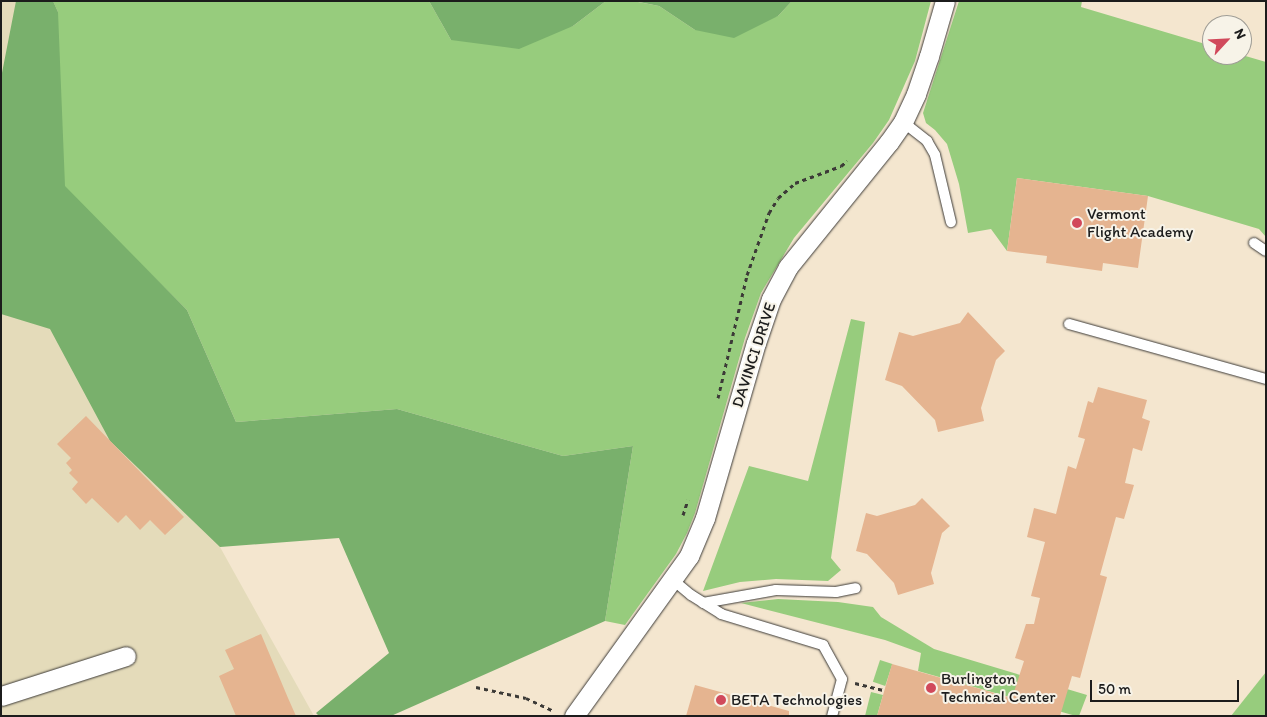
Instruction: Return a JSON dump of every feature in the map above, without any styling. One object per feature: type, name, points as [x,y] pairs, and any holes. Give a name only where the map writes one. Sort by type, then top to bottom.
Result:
[{"type":"street","name":"DAVINCI DRIVE","points":[[574,716],[674,580],[692,550],[706,518],[731,426],[772,299],[788,267],[889,142],[902,122],[916,94],[945,1]]},
{"type":"street","points":[[1,696],[126,656]]},
{"type":"lane","points":[[902,122],[927,140],[935,155],[951,222]]},
{"type":"lane","points":[[1254,243],[1266,251]]},
{"type":"lane","points":[[1069,324],[1266,379]]},
{"type":"lane","points":[[674,580],[703,603],[722,614],[823,645],[842,679],[832,716]]},
{"type":"lane","points":[[703,603],[776,590],[836,592],[856,588]]},
{"type":"path","points":[[842,679],[884,690]]},
{"type":"path","points":[[476,687],[526,698],[554,711]]},
{"type":"shaded area","points":[[1,1],[102,1],[220,547],[314,716],[1,716]]},
{"type":"green space","points":[[16,1],[53,1],[58,12],[65,186],[187,310],[236,422],[397,409],[563,456],[633,446],[605,621],[391,716],[319,716],[316,713],[389,653],[339,538],[220,547],[110,441],[50,329],[1,314],[1,78]]},
{"type":"green space","points":[[53,1],[429,1],[451,40],[573,26],[606,1],[633,1],[659,6],[695,30],[778,16],[792,1],[931,1],[915,61],[889,120],[873,143],[794,238],[761,293],[745,338],[695,513],[687,533],[676,554],[625,625],[605,621],[633,446],[563,456],[397,409],[236,422],[187,310],[1,124],[58,12]]},
{"type":"green space","points":[[429,1],[606,1],[573,26],[519,49],[451,40]]},
{"type":"green space","points":[[634,1],[792,1],[778,16],[734,38],[695,30],[659,6]]},
{"type":"green space","points":[[959,1],[1082,1],[1081,7],[1202,43],[1202,65],[1252,65],[1252,58],[1266,62],[1266,237],[1259,229],[1148,196],[1017,178],[1007,251],[991,229],[968,233],[959,184],[947,144],[926,123],[923,113]]},
{"type":"green space","points":[[851,319],[865,322],[831,558],[841,570],[828,581],[776,579],[740,582],[703,591],[749,466],[808,481]]},
{"type":"green space","points":[[778,599],[838,602],[873,607],[881,617],[934,649],[1087,695],[1079,716],[1076,716],[918,671],[921,653],[885,640],[741,603]]},
{"type":"green space","points":[[880,660],[892,664],[885,686],[873,682]]},
{"type":"green space","points":[[1266,672],[1266,716],[1231,716]]},
{"type":"green space","points":[[871,692],[883,695],[877,716],[865,716]]},
{"type":"building","name":"Vermont Flight Academy","points":[[1017,178],[1148,196],[1138,268],[1103,263],[1102,271],[1046,263],[1047,256],[1007,251]]},
{"type":"building","points":[[968,312],[1005,351],[996,360],[981,408],[984,421],[938,432],[935,420],[902,386],[885,380],[899,332],[913,336],[960,323]]},
{"type":"building","points":[[1098,387],[1147,400],[1142,418],[1150,421],[1142,451],[1133,448],[1125,483],[1134,485],[1124,519],[1116,517],[1100,575],[1107,577],[1080,678],[1072,676],[1060,716],[877,716],[892,664],[1012,698],[1024,661],[1015,658],[1026,624],[1034,624],[1040,598],[1031,596],[1045,542],[1027,537],[1034,508],[1056,514],[1068,466],[1076,469],[1085,439],[1078,437],[1088,401],[1093,403]]},
{"type":"building","points":[[86,416],[184,517],[165,535],[150,520],[140,530],[126,515],[118,523],[92,498],[86,504],[72,489],[78,482],[69,473],[72,470],[66,463],[71,458],[57,444]]},
{"type":"building","points":[[922,498],[950,526],[942,533],[931,573],[934,584],[898,595],[894,583],[867,554],[856,551],[866,513],[877,516],[915,505]]},
{"type":"building","points":[[261,634],[296,716],[236,716],[219,676],[234,669],[225,650]]},
{"type":"building","name":"BETA Technologies","points":[[695,685],[789,711],[789,716],[686,716]]},
{"type":"place","name":"Vermont Flight Academy","points":[[1077,223]]},
{"type":"place","name":"Burlington Technical Center","points":[[931,688]]},
{"type":"place","name":"BETA Technologies","points":[[721,700]]}]
